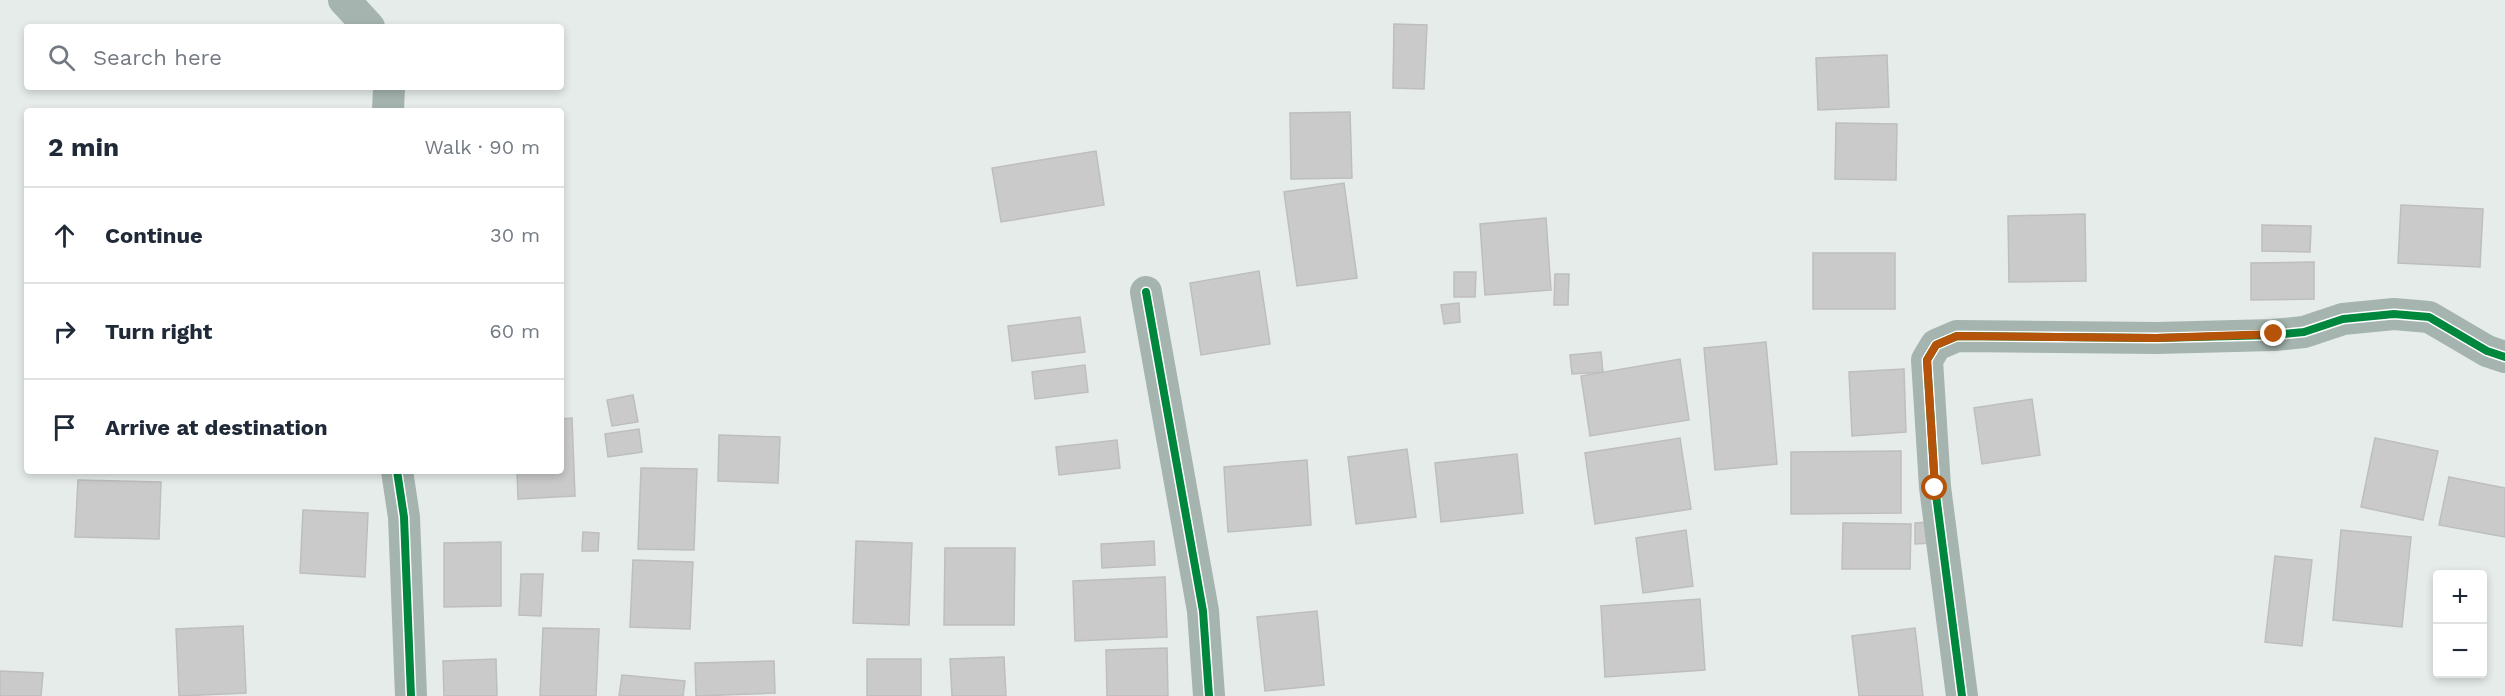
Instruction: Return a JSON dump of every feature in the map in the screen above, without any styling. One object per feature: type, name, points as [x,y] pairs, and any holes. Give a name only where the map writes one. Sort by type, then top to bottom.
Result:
[{"type":"street","points":[[344,0],[366,24]]},
{"type":"street","points":[[388,108],[389,90]]},
{"type":"street","points":[[1146,292],[1203,611],[1209,696]]},
{"type":"street","points":[[1962,696],[1935,488],[1927,360],[1936,345],[1957,336],[2156,338],[2304,332],[2343,319],[2394,314],[2429,317],[2487,351],[2505,357]]},
{"type":"street","points":[[397,474],[404,517],[411,696]]},
{"type":"building","points":[[1394,24],[1427,25],[1424,89],[1393,88]]},
{"type":"building","points":[[1887,55],[1889,107],[1818,110],[1816,58]]},
{"type":"building","points":[[1350,112],[1352,178],[1291,179],[1290,113]]},
{"type":"building","points":[[1836,123],[1897,124],[1896,180],[1835,179]]},
{"type":"building","points":[[1096,151],[1104,205],[1001,222],[992,168]]},
{"type":"building","points":[[1344,183],[1357,278],[1297,286],[1284,192]]},
{"type":"building","points":[[2401,205],[2483,209],[2480,267],[2398,263]]},
{"type":"building","points":[[2085,214],[2086,281],[2009,282],[2008,216]]},
{"type":"building","points":[[1546,218],[1551,290],[1485,295],[1480,224]]},
{"type":"building","points":[[2262,225],[2311,226],[2310,252],[2262,251]]},
{"type":"building","points":[[1813,253],[1895,253],[1895,309],[1813,309]]},
{"type":"building","points":[[2314,262],[2314,299],[2251,300],[2251,263]]},
{"type":"building","points":[[1259,271],[1270,344],[1201,355],[1190,283]]},
{"type":"building","points":[[1454,272],[1476,272],[1475,297],[1454,297]]},
{"type":"building","points":[[1555,274],[1569,274],[1568,305],[1554,305]]},
{"type":"building","points":[[1459,303],[1460,322],[1444,324],[1441,305]]},
{"type":"building","points":[[1080,317],[1085,352],[1012,361],[1008,326]]},
{"type":"building","points":[[1766,342],[1777,464],[1715,470],[1704,348]]},
{"type":"building","points":[[1601,352],[1603,372],[1572,374],[1570,355]]},
{"type":"building","points":[[1680,359],[1689,420],[1590,436],[1581,376]]},
{"type":"building","points":[[1085,365],[1088,392],[1035,399],[1032,372]]},
{"type":"building","points":[[1904,369],[1906,432],[1852,436],[1849,372]]},
{"type":"building","points":[[633,395],[638,422],[612,426],[607,400]]},
{"type":"building","points":[[2032,399],[2040,455],[1982,464],[1974,408]]},
{"type":"building","points":[[572,418],[575,496],[518,499],[517,474],[564,474],[564,419]]},
{"type":"building","points":[[639,429],[642,452],[608,457],[605,434]]},
{"type":"building","points":[[719,435],[780,437],[778,483],[718,481]]},
{"type":"building","points":[[1680,438],[1691,509],[1595,524],[1585,453]]},
{"type":"building","points":[[2375,438],[2438,451],[2423,520],[2361,507]]},
{"type":"building","points":[[1117,440],[1120,468],[1059,475],[1056,447]]},
{"type":"building","points":[[1407,449],[1416,517],[1356,524],[1348,457]]},
{"type":"building","points":[[1901,451],[1901,513],[1791,514],[1791,452]]},
{"type":"building","points":[[1517,454],[1523,513],[1441,522],[1435,463]]},
{"type":"building","points":[[1307,460],[1311,525],[1228,532],[1224,467]]},
{"type":"building","points":[[641,468],[697,469],[694,550],[638,549]]},
{"type":"building","points":[[2449,477],[2505,488],[2505,537],[2439,525]]},
{"type":"building","points":[[78,480],[161,482],[159,539],[75,537]]},
{"type":"building","points":[[303,510],[368,513],[365,577],[300,573]]},
{"type":"building","points":[[1931,522],[1931,543],[1915,544],[1915,523]]},
{"type":"building","points":[[1843,523],[1911,524],[1910,569],[1842,569]]},
{"type":"building","points":[[1686,530],[1693,586],[1643,593],[1636,538]]},
{"type":"building","points":[[2341,530],[2411,537],[2402,627],[2333,620]]},
{"type":"building","points":[[583,532],[599,533],[598,551],[582,551]]},
{"type":"building","points":[[856,541],[912,543],[909,625],[853,623]]},
{"type":"building","points":[[1154,541],[1155,565],[1102,568],[1101,544]]},
{"type":"building","points":[[501,542],[501,606],[444,607],[444,543]]},
{"type":"building","points":[[945,548],[1015,548],[1014,625],[944,625]]},
{"type":"building","points":[[2275,556],[2312,560],[2302,646],[2265,642]]},
{"type":"building","points":[[633,560],[693,562],[690,629],[630,627]]},
{"type":"building","points":[[521,574],[543,574],[541,616],[519,615]]},
{"type":"building","points":[[1165,577],[1167,637],[1075,641],[1073,581]]},
{"type":"building","points":[[1700,599],[1705,670],[1605,677],[1601,606]]},
{"type":"building","points":[[1317,611],[1324,685],[1265,691],[1257,617]]},
{"type":"building","points":[[243,626],[246,693],[179,696],[176,629]]},
{"type":"building","points":[[543,628],[599,629],[596,696],[540,696]]},
{"type":"building","points":[[1915,628],[1923,696],[1859,696],[1852,636]]},
{"type":"building","points":[[1167,648],[1168,696],[1107,696],[1106,650]]},
{"type":"building","points":[[1004,657],[1006,696],[952,696],[950,659]]},
{"type":"building","points":[[496,659],[497,696],[444,696],[443,661]]},
{"type":"building","points":[[867,659],[921,659],[921,696],[867,696]]},
{"type":"building","points":[[774,661],[775,693],[696,696],[695,663]]},
{"type":"building","points":[[0,671],[43,673],[41,696],[0,696]]},
{"type":"building","points":[[622,675],[685,681],[683,696],[619,696]]},
{"type":"cycle path","points":[[1146,292],[1203,611],[1209,696]]},
{"type":"cycle path","points":[[1962,696],[1935,487],[1927,360],[1936,345],[1957,336],[2156,338],[2274,335],[2304,332],[2343,319],[2394,314],[2429,317],[2487,351],[2505,357]]},
{"type":"cycle path","points":[[397,474],[404,517],[411,696]]},
{"type":"route","points":[[1935,488],[1927,360],[1936,345],[1957,336],[2156,338],[2274,334]]}]
